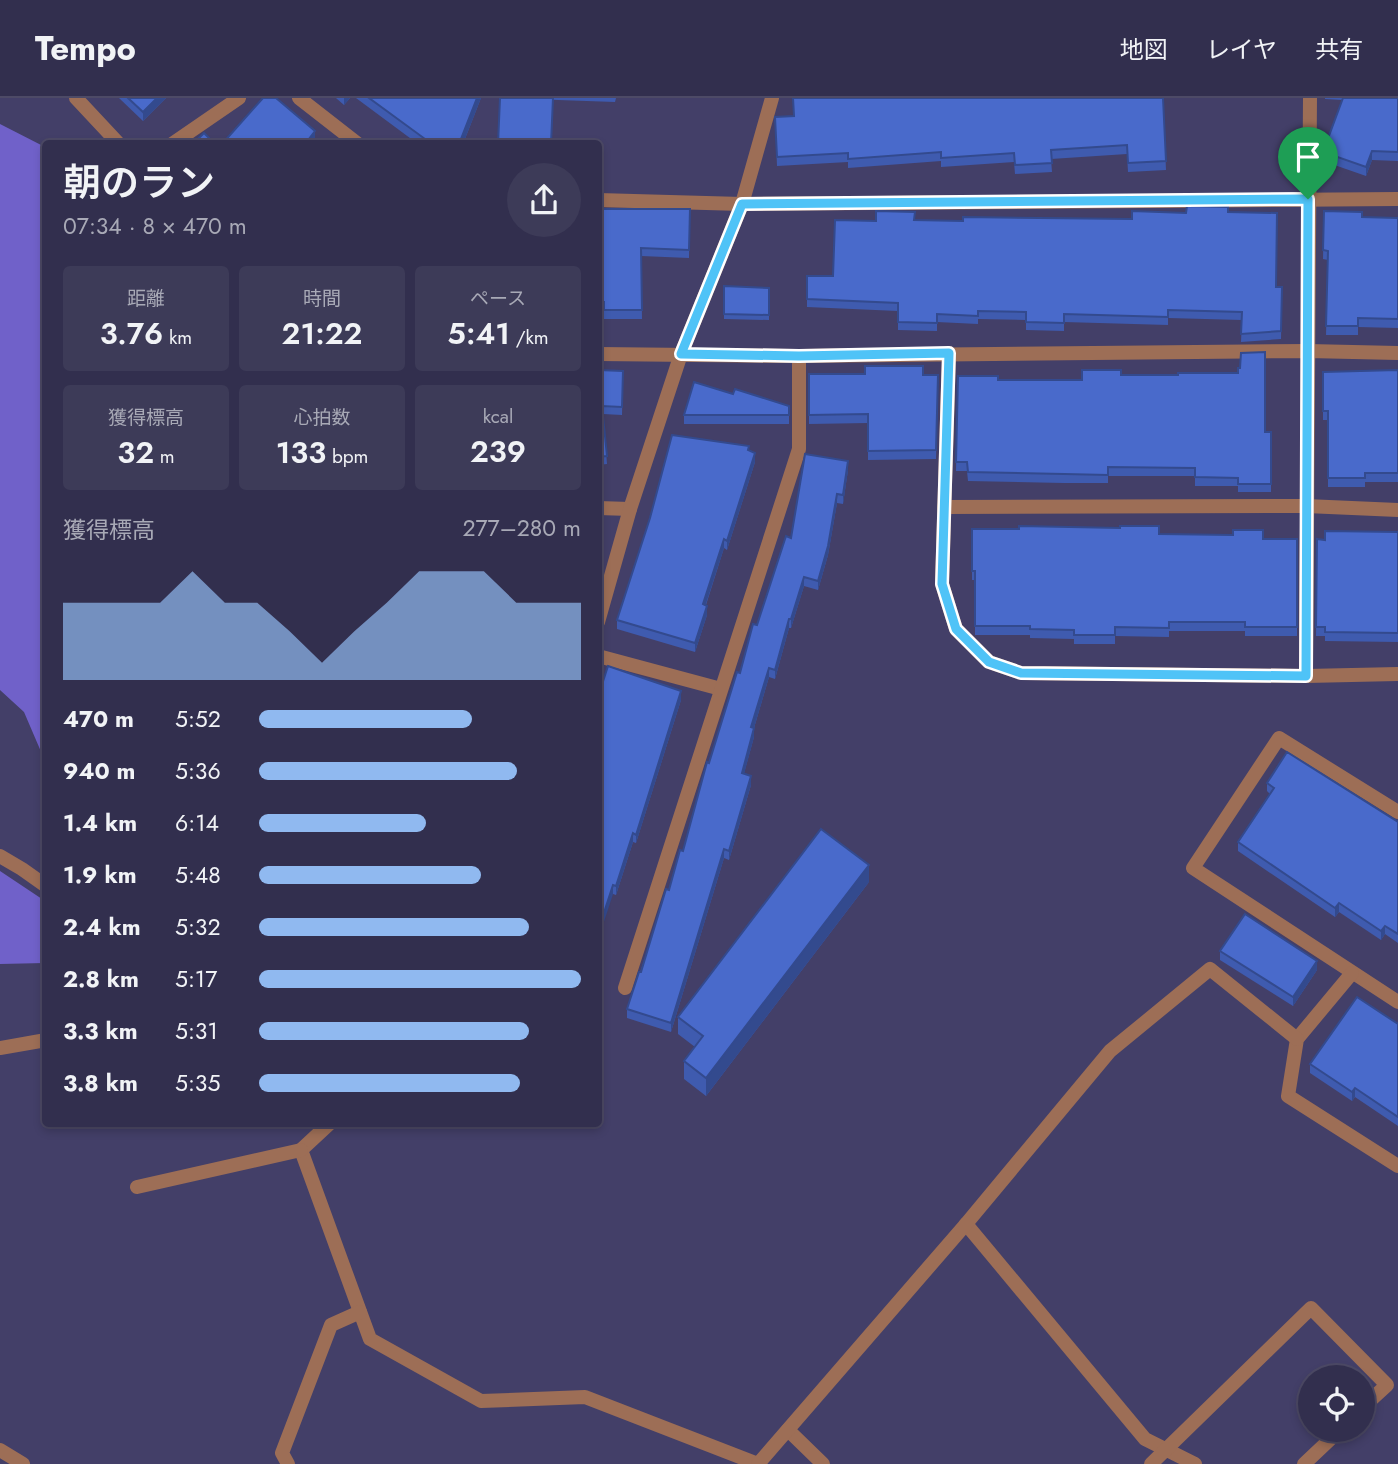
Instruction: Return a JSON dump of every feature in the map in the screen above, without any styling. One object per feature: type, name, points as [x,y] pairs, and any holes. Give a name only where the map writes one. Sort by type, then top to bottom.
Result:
[{"type":"street","points":[[76,98],[115,140]]},
{"type":"street","points":[[178,140],[239,98]]},
{"type":"street","points":[[299,98],[353,140]]},
{"type":"street","points":[[602,608],[630,509],[681,354],[742,204],[772,98]]},
{"type":"street","points":[[1306,676],[1310,98]]},
{"type":"street","points":[[602,200],[742,204],[1398,199]]},
{"type":"street","points":[[602,354],[799,356],[1308,351],[1398,353]]},
{"type":"street","points":[[949,353],[942,584],[956,629],[989,662],[1021,673],[1306,676],[1398,674]]},
{"type":"street","points":[[625,988],[799,449],[799,356]]},
{"type":"street","points":[[944,507],[1306,506],[1398,510]]},
{"type":"street","points":[[602,508],[630,509]]},
{"type":"street","points":[[602,657],[721,689]]},
{"type":"street","points":[[1398,812],[1279,738],[1193,868],[1398,1002]]},
{"type":"street","points":[[0,856],[42,883]]},
{"type":"street","points":[[301,1150],[370,1339],[481,1401],[585,1397],[758,1464],[966,1224],[1110,1051],[1210,970],[1297,1039]]},
{"type":"street","points":[[1352,973],[1297,1039],[1288,1096],[1398,1166]]},
{"type":"street","points":[[0,1048],[42,1041]]},
{"type":"street","points":[[137,1186],[301,1150],[326,1127]]},
{"type":"street","points":[[966,1224],[1145,1439],[1195,1464]]},
{"type":"street","points":[[1151,1464],[1311,1308],[1367,1365]]},
{"type":"street","points":[[288,1464],[282,1453],[331,1325],[360,1312]]},
{"type":"street","points":[[1375,1373],[1387,1385],[1375,1396]]},
{"type":"street","points":[[788,1430],[823,1464]]},
{"type":"street","points":[[1304,1464],[1327,1442]]},
{"type":"street","points":[[0,1450],[23,1464]]},
{"type":"shaded area","points":[[0,124],[42,145],[42,754],[24,712],[0,690]]},
{"type":"shaded area","points":[[0,871],[42,899],[42,963],[0,964]]},
{"type":"building","points":[[128,98],[157,98],[143,112]]},
{"type":"building","points":[[263,98],[276,98],[315,131],[308,140],[226,140]]},
{"type":"building","points":[[369,98],[477,98],[461,140],[425,139]]},
{"type":"building","points":[[500,98],[553,98],[551,140],[498,140]]},
{"type":"building","points":[[793,98],[1163,98],[1166,161],[1128,163],[1127,145],[1051,150],[1052,163],[1015,165],[1014,153],[941,158],[941,152],[848,159],[848,153],[777,157],[775,117],[794,116]]},
{"type":"building","points":[[1343,98],[1398,98],[1398,152],[1372,151],[1366,167],[1323,152]]},
{"type":"building","points":[[204,133],[211,140],[197,140]]},
{"type":"building","points":[[1187,206],[1228,207],[1228,212],[1277,213],[1276,287],[1282,287],[1281,331],[1241,334],[1242,312],[1168,310],[1168,317],[1064,314],[1064,323],[1026,322],[1026,312],[978,311],[978,316],[937,314],[937,323],[898,322],[898,303],[807,299],[807,276],[833,276],[835,220],[876,221],[876,211],[915,212],[914,220],[963,221],[963,217],[1132,219],[1132,211],[1186,213]]},
{"type":"building","points":[[602,209],[690,209],[689,250],[641,248],[642,310],[604,310]]},
{"type":"building","points":[[1324,211],[1362,212],[1362,217],[1398,218],[1398,319],[1358,318],[1358,326],[1326,326],[1328,251],[1323,250]]},
{"type":"building","points":[[724,286],[769,288],[769,315],[724,314]]},
{"type":"building","points":[[1265,352],[1265,432],[1271,432],[1271,484],[1238,484],[1238,478],[1195,477],[1195,468],[1108,467],[1108,475],[968,472],[967,462],[956,462],[958,376],[998,376],[998,380],[1082,380],[1082,370],[1121,370],[1121,375],[1238,373],[1241,353]]},
{"type":"building","points":[[865,366],[923,366],[923,375],[938,375],[936,450],[868,451],[868,414],[809,415],[809,374],[865,374]]},
{"type":"building","points":[[602,370],[623,371],[622,407],[602,406]]},
{"type":"building","points":[[1398,370],[1398,473],[1365,473],[1365,478],[1328,478],[1328,411],[1323,411],[1323,372]]},
{"type":"building","points":[[694,382],[733,394],[735,389],[789,406],[789,415],[684,415]]},
{"type":"building","points":[[602,406],[607,456],[602,457]]},
{"type":"building","points":[[672,435],[749,446],[748,450],[755,453],[727,541],[724,539],[703,604],[707,606],[695,643],[617,620],[650,518]]},
{"type":"building","points":[[805,454],[848,461],[843,495],[837,494],[828,546],[818,581],[804,577],[775,670],[769,668],[751,727],[754,728],[742,773],[751,776],[729,851],[724,849],[671,1023],[627,1009],[666,889],[669,890],[680,850],[683,851],[707,762],[709,763],[737,672],[740,673],[753,624],[757,625],[786,536],[791,538]]},
{"type":"building","points":[[1019,526],[1159,526],[1159,534],[1233,535],[1233,530],[1263,530],[1263,539],[1297,539],[1297,627],[1245,627],[1245,622],[1169,622],[1169,628],[1115,627],[1115,635],[1074,635],[1074,630],[1030,629],[1030,626],[975,626],[972,529],[1019,529]]},
{"type":"building","points":[[1325,531],[1398,532],[1398,633],[1325,632],[1325,627],[1316,627],[1317,539],[1325,540]]},
{"type":"building","points":[[608,666],[681,691],[636,835],[633,833],[602,919],[602,685]]},
{"type":"building","points":[[1287,752],[1398,822],[1398,934],[1385,926],[1381,931],[1339,903],[1335,908],[1238,842],[1274,788],[1267,783]]},
{"type":"building","points":[[821,829],[869,865],[706,1078],[684,1061],[703,1036],[678,1017]]},
{"type":"building","points":[[1245,914],[1317,961],[1293,997],[1220,951]]},
{"type":"building","points":[[1357,997],[1398,1024],[1398,1117],[1355,1088],[1352,1092],[1310,1064]]},
{"type":"route","points":[[1308,199],[1306,676],[1021,673],[989,662],[956,629],[942,584],[949,353],[799,356],[681,354],[742,204],[1308,199]]}]
